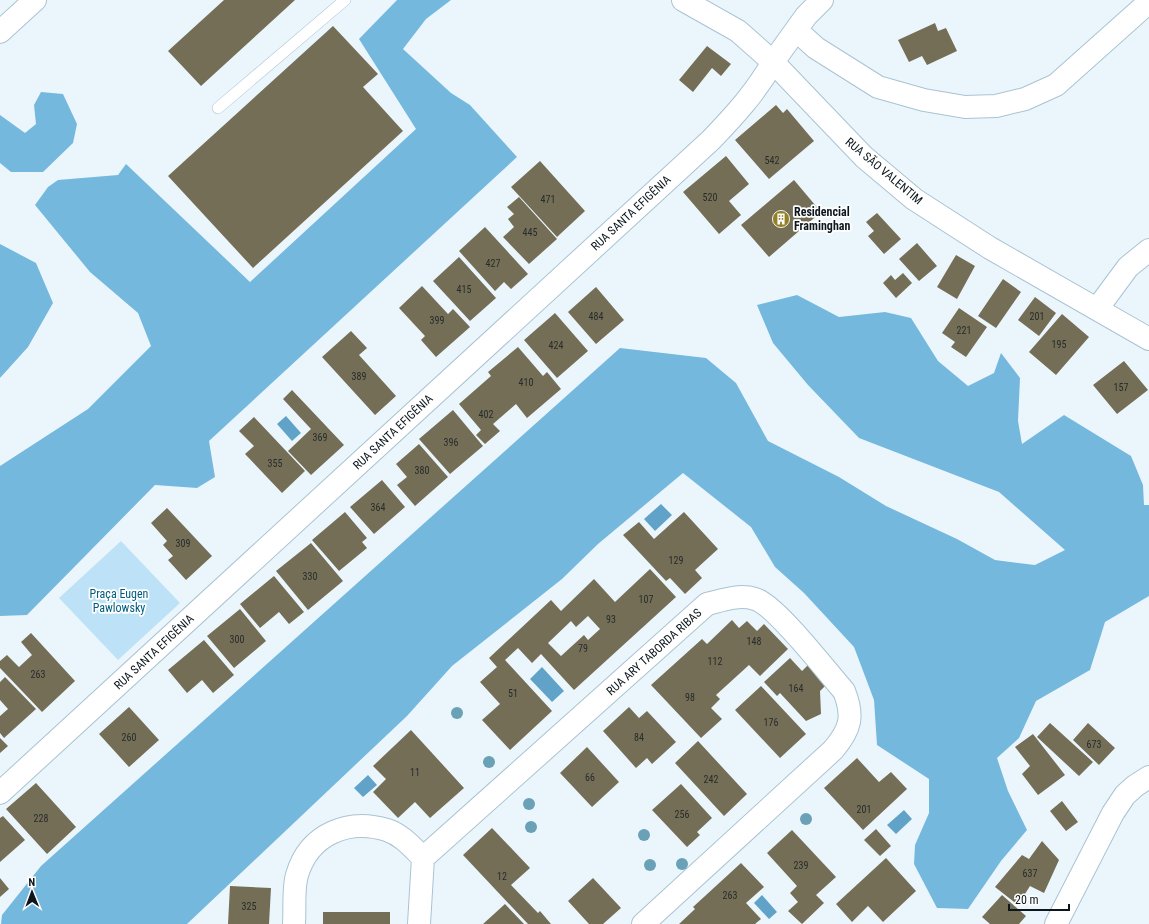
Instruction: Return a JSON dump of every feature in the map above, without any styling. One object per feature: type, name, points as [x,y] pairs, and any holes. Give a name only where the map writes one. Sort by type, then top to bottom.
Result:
[{"type":"street","points":[[0,32],[35,0]]},
{"type":"street","name":"RUA SÃO VALENTIM","points":[[683,0],[738,31],[773,62],[864,157],[914,199],[990,248],[1149,339]]},
{"type":"street","name":"RUA SANTA EFIGÊNIA","points":[[0,793],[711,140],[739,111],[760,85],[773,62],[796,30],[822,0]]},
{"type":"street","points":[[796,30],[816,48],[878,87],[924,100],[965,107],[996,106],[1024,99],[1056,85],[1149,2]]},
{"type":"street","points":[[1097,309],[1128,267],[1149,250]]},
{"type":"street","name":"RUA ARY TABORDA RIBAS","points":[[423,858],[707,604],[738,596],[756,599],[772,608],[844,691],[850,706],[849,725],[843,739],[834,750],[643,924]]},
{"type":"street","points":[[1056,924],[1113,812],[1125,795],[1149,777]]},
{"type":"street","points":[[294,924],[297,875],[311,846],[332,831],[362,826],[387,831],[404,839],[423,858],[419,924]]},
{"type":"lane","points":[[218,108],[345,0]]},
{"type":"green space","name":"Praça Eugen Pawlowsky","points":[[121,541],[180,603],[118,660],[59,598]]},
{"type":"shaded area","points":[[397,0],[451,0],[426,19],[403,49],[451,93],[470,105],[517,157],[209,441],[215,477],[197,488],[155,485],[27,615],[0,616],[0,466],[88,409],[151,346],[138,313],[90,272],[35,205],[48,187],[58,180],[118,175],[126,164],[250,282],[416,129],[359,39]]},
{"type":"shaded area","points":[[41,92],[63,94],[77,124],[73,143],[43,172],[11,172],[0,163],[0,115],[25,133],[36,124],[34,105]]},
{"type":"shaded area","points":[[0,244],[36,263],[53,303],[28,347],[0,378]]},
{"type":"shaded area","points":[[797,295],[839,317],[885,312],[911,318],[938,361],[968,386],[994,373],[1001,353],[1020,378],[1018,421],[1022,444],[1064,415],[1131,456],[1143,485],[1144,505],[1149,505],[1149,596],[1105,622],[1090,670],[1036,701],[1019,738],[997,758],[1008,791],[1027,830],[1001,861],[968,909],[937,908],[914,864],[915,845],[929,813],[929,779],[877,745],[874,700],[854,647],[804,593],[775,567],[751,527],[683,473],[598,544],[562,579],[452,666],[407,716],[187,924],[1,924],[2,915],[41,866],[620,348],[706,358],[736,383],[768,441],[839,477],[886,506],[957,539],[995,560],[1035,565],[1065,550],[999,492],[859,438],[808,385],[773,343],[757,305]]},
{"type":"shaded area","points":[[286,416],[301,433],[292,441],[277,424]]},
{"type":"shaded area","points":[[661,504],[672,515],[655,531],[644,519]]},
{"type":"shaded area","points":[[542,667],[564,691],[552,702],[530,679]]},
{"type":"shaded area","points":[[368,775],[377,785],[363,797],[354,788]]},
{"type":"shaded area","points":[[904,810],[912,819],[896,834],[887,825]]},
{"type":"shaded area","points":[[762,895],[777,912],[769,919],[754,903]]},
{"type":"building","points":[[224,0],[295,0],[201,86],[168,51]]},
{"type":"building","points":[[935,23],[938,31],[946,28],[957,51],[927,65],[922,56],[909,62],[898,40]]},
{"type":"building","points":[[333,26],[378,74],[363,87],[403,131],[253,268],[168,176]]},
{"type":"building","points":[[707,46],[731,64],[721,76],[712,68],[693,92],[679,80]]},
{"type":"building","points":[[776,105],[783,113],[787,109],[814,141],[769,179],[735,140]]},
{"type":"building","points":[[726,156],[749,184],[729,201],[741,215],[719,234],[683,192]]},
{"type":"building","points":[[540,161],[585,211],[557,237],[511,187]]},
{"type":"building","name":"Residencial Framinghan","points":[[794,180],[821,212],[769,257],[741,225]]},
{"type":"building","points":[[519,197],[557,239],[529,264],[503,237],[514,227],[508,219],[514,214],[507,207]]},
{"type":"building","points":[[877,213],[901,239],[884,254],[868,236],[874,231],[866,222]]},
{"type":"building","points":[[485,227],[528,274],[511,289],[504,282],[495,291],[459,251]]},
{"type":"building","points":[[917,243],[937,266],[919,281],[899,259]]},
{"type":"building","points":[[956,255],[975,266],[957,299],[937,287]]},
{"type":"building","points":[[459,257],[496,298],[470,321],[433,281]]},
{"type":"building","points":[[903,273],[912,283],[896,298],[883,283],[891,275],[895,280]]},
{"type":"building","points":[[1003,279],[1021,292],[996,328],[978,316]]},
{"type":"building","points":[[422,286],[448,314],[453,309],[470,327],[436,357],[421,340],[425,336],[399,308]]},
{"type":"building","points":[[596,287],[624,320],[596,344],[568,312]]},
{"type":"building","points":[[1035,297],[1056,313],[1039,336],[1018,320]]},
{"type":"building","points":[[959,308],[987,327],[966,357],[951,347],[955,342],[942,333]]},
{"type":"building","points":[[555,313],[588,351],[557,378],[524,340]]},
{"type":"building","points":[[1062,314],[1089,337],[1056,375],[1029,352]]},
{"type":"building","points":[[351,331],[367,348],[359,355],[396,396],[375,415],[322,357]]},
{"type":"building","points":[[518,347],[543,376],[547,372],[561,389],[527,418],[516,404],[493,424],[500,431],[485,444],[476,435],[481,430],[459,404],[491,376],[488,372]]},
{"type":"building","points":[[1124,361],[1148,390],[1117,414],[1093,385]]},
{"type":"building","points":[[292,390],[344,445],[311,475],[288,451],[311,429],[283,399]]},
{"type":"building","points":[[453,410],[483,446],[450,474],[419,439]]},
{"type":"building","points":[[254,417],[305,471],[282,493],[245,454],[254,446],[239,431]]},
{"type":"building","points":[[419,444],[448,477],[415,506],[397,485],[407,477],[396,464]]},
{"type":"building","points":[[382,480],[405,507],[374,534],[350,507]]},
{"type":"building","points":[[167,508],[212,556],[186,580],[168,560],[173,556],[163,545],[167,541],[151,523]]},
{"type":"building","points":[[345,512],[367,538],[362,542],[367,548],[339,571],[312,540]]},
{"type":"building","points":[[684,512],[718,549],[695,570],[702,578],[685,594],[670,578],[666,581],[623,535],[639,522],[654,539]]},
{"type":"building","points":[[311,543],[343,581],[308,610],[276,571]]},
{"type":"building","points":[[650,569],[676,597],[574,690],[541,654],[532,663],[518,648],[505,660],[552,711],[510,750],[482,720],[500,704],[480,682],[497,667],[489,658],[551,600],[561,611],[594,579],[615,602]],"holes":[[[588,616],[600,629],[588,640],[584,635],[561,656],[548,643],[571,621],[576,627]]]},
{"type":"building","points":[[274,576],[304,612],[289,624],[279,612],[260,628],[240,604]]},
{"type":"building","points":[[240,609],[266,641],[234,668],[207,636]]},
{"type":"building","points":[[732,620],[739,628],[747,621],[757,631],[764,624],[788,649],[760,676],[749,665],[716,695],[720,699],[711,708],[722,719],[701,738],[651,685],[702,639],[707,644]]},
{"type":"building","points":[[31,633],[75,681],[42,712],[0,668],[0,661],[7,655],[19,667],[32,655],[21,642]]},
{"type":"building","points":[[204,640],[234,675],[213,693],[202,680],[187,693],[168,670]]},
{"type":"building","points":[[790,658],[802,671],[808,665],[826,685],[820,691],[821,714],[806,721],[780,693],[777,696],[764,682]]},
{"type":"building","points":[[5,677],[36,709],[4,738],[0,733],[0,716],[8,709],[0,700],[0,682]]},
{"type":"building","points":[[761,686],[806,734],[780,758],[735,710]]},
{"type":"building","points":[[129,707],[159,740],[129,767],[99,734]]},
{"type":"building","points":[[629,707],[639,718],[647,711],[676,742],[652,764],[647,758],[636,768],[603,731]]},
{"type":"building","points":[[1050,723],[1093,762],[1079,776],[1037,737]]},
{"type":"building","points":[[1088,723],[1115,748],[1099,765],[1073,740]]},
{"type":"building","points":[[411,730],[464,788],[430,818],[415,802],[398,818],[373,792],[386,779],[373,766]]},
{"type":"building","points":[[1033,734],[1065,775],[1038,795],[1022,774],[1030,766],[1015,747]]},
{"type":"building","points":[[0,738],[8,746],[0,753]]},
{"type":"building","points":[[698,741],[747,794],[724,816],[675,763]]},
{"type":"building","points":[[587,747],[619,782],[592,807],[560,773]]},
{"type":"building","points":[[857,758],[879,782],[891,772],[907,789],[863,830],[824,788]]},
{"type":"building","points":[[36,783],[76,827],[47,854],[6,809]]},
{"type":"building","points":[[681,784],[712,818],[697,832],[700,835],[687,847],[652,810]]},
{"type":"building","points":[[1062,801],[1078,822],[1066,831],[1050,811]]},
{"type":"building","points":[[3,816],[25,840],[0,862],[0,818]]},
{"type":"building","points":[[492,828],[530,868],[511,885],[538,913],[540,911],[551,924],[528,924],[463,855]]},
{"type":"building","points":[[876,829],[891,846],[880,856],[864,840]]},
{"type":"building","points":[[792,830],[836,877],[816,895],[824,903],[802,924],[788,911],[798,902],[790,893],[797,886],[767,853]]},
{"type":"building","points":[[1042,841],[1059,860],[1044,893],[1030,886],[1018,905],[995,887],[1022,855],[1029,859]]},
{"type":"building","points":[[886,858],[916,891],[883,922],[868,906],[852,922],[836,904]]},
{"type":"building","points":[[741,863],[764,887],[746,903],[761,919],[755,924],[679,924],[695,909],[693,907]]},
{"type":"building","points":[[0,878],[9,889],[0,897]]},
{"type":"building","points":[[593,878],[621,908],[603,924],[589,924],[568,901]]},
{"type":"building","points":[[230,886],[271,888],[269,924],[228,924]]},
{"type":"building","points":[[1002,895],[1026,916],[1019,924],[990,924],[982,917]]},
{"type":"building","points":[[505,904],[524,924],[483,924]]},
{"type":"building","points":[[323,912],[390,912],[390,924],[323,924]]},
{"type":"place","name":"Residencial Framinghan","points":[[781,219]]}]
